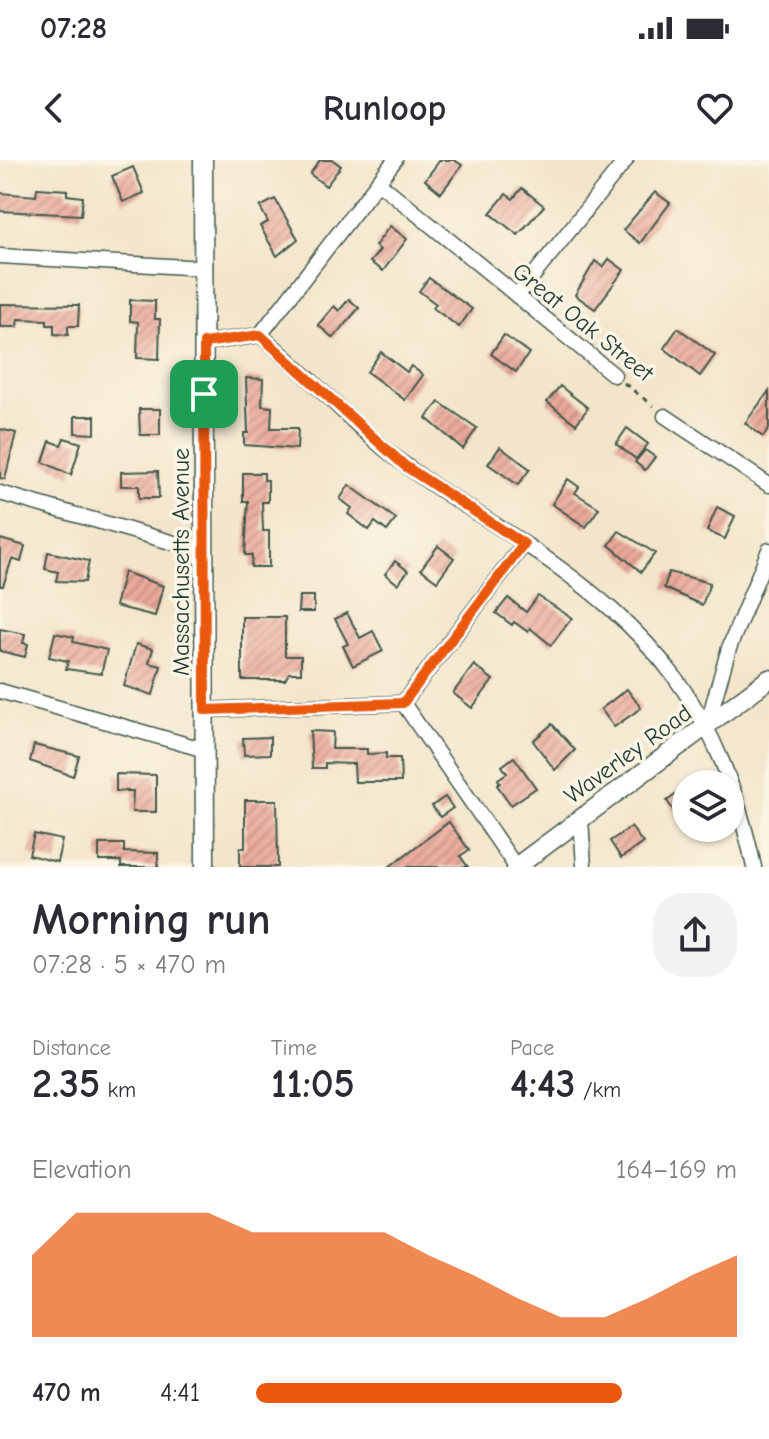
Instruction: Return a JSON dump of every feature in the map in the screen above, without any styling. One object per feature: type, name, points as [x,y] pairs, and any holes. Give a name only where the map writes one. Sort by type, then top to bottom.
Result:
[{"type":"main road","name":"Massachusetts Avenue","points":[[203,160],[205,867]]},
{"type":"main road","name":"Waverley Road","points":[[516,867],[769,679]]},
{"type":"street","points":[[204,343],[260,335],[395,160]]},
{"type":"street","points":[[517,296],[626,160]]},
{"type":"street","name":"Great Oak Street","points":[[378,182],[614,375]]},
{"type":"street","points":[[0,256],[203,268]]},
{"type":"street","points":[[260,335],[405,466],[584,586],[635,631],[683,685],[707,725],[731,782],[754,867]]},
{"type":"street","points":[[665,416],[769,485]]},
{"type":"street","points":[[0,493],[181,545],[204,546]]},
{"type":"street","points":[[403,703],[524,544]]},
{"type":"street","points":[[707,725],[729,648],[769,550]]},
{"type":"street","points":[[0,691],[205,750]]},
{"type":"street","points":[[205,710],[403,703]]},
{"type":"street","points":[[403,703],[516,867]]},
{"type":"street","points":[[581,818],[584,867]]},
{"type":"path","name":"Great Oak Street","points":[[614,375],[665,416]]},
{"type":"building","points":[[320,160],[333,160],[341,166],[326,186],[310,174]]},
{"type":"building","points":[[440,160],[454,160],[462,165],[441,193],[425,180]]},
{"type":"building","points":[[133,167],[144,193],[123,202],[112,176]]},
{"type":"building","points":[[37,188],[67,190],[67,195],[83,197],[81,215],[0,211],[0,193],[36,196]]},
{"type":"building","points":[[522,188],[544,206],[518,235],[490,213],[506,194],[513,199]]},
{"type":"building","points":[[655,192],[670,203],[640,243],[623,230]]},
{"type":"building","points":[[275,199],[298,239],[277,256],[260,226],[268,222],[260,207]]},
{"type":"building","points":[[390,226],[407,239],[383,271],[370,262],[380,250],[375,246]]},
{"type":"building","points":[[609,259],[624,270],[595,309],[575,295],[595,261],[603,267]]},
{"type":"building","points":[[429,278],[472,309],[459,327],[433,308],[436,304],[419,291]]},
{"type":"building","points":[[349,299],[359,308],[333,338],[318,325],[334,306],[339,311]]},
{"type":"building","points":[[130,300],[155,301],[155,319],[160,319],[159,359],[137,358],[138,322],[130,321]]},
{"type":"building","points":[[0,304],[79,305],[78,326],[68,326],[68,335],[54,334],[54,325],[47,325],[47,320],[18,319],[17,327],[0,327]]},
{"type":"building","points":[[678,328],[715,355],[700,376],[664,348]]},
{"type":"building","points":[[504,335],[529,353],[516,372],[491,354]]},
{"type":"building","points":[[381,352],[407,372],[411,366],[423,375],[405,400],[367,372]]},
{"type":"building","points":[[246,378],[263,379],[262,406],[272,407],[271,428],[298,428],[297,449],[244,445],[244,433],[248,433]]},
{"type":"building","points":[[560,386],[588,408],[576,424],[547,402]]},
{"type":"building","points":[[769,391],[769,429],[763,437],[745,423]]},
{"type":"building","points":[[439,402],[477,428],[463,449],[426,418]]},
{"type":"building","points":[[139,409],[160,409],[160,435],[140,435]]},
{"type":"building","points":[[75,416],[95,416],[95,434],[75,433]]},
{"type":"building","points":[[627,428],[648,444],[636,459],[616,444]]},
{"type":"building","points":[[0,429],[16,433],[5,479],[0,478]]},
{"type":"building","points":[[64,438],[81,443],[71,475],[43,462],[50,441],[61,445]]},
{"type":"building","points":[[500,447],[530,469],[518,485],[488,464]]},
{"type":"building","points":[[645,450],[655,457],[645,470],[635,462]]},
{"type":"building","points":[[158,471],[159,498],[139,498],[139,486],[121,486],[121,472]]},
{"type":"building","points":[[243,473],[264,473],[264,480],[268,480],[268,502],[262,502],[263,531],[269,531],[269,567],[251,567],[252,555],[245,555],[248,501],[243,501]]},
{"type":"building","points":[[568,479],[579,487],[575,493],[599,508],[586,527],[552,504]]},
{"type":"building","points":[[349,485],[396,519],[387,531],[375,522],[369,530],[348,514],[352,508],[340,499]]},
{"type":"building","points":[[717,507],[735,516],[725,539],[707,531]]},
{"type":"building","points":[[619,531],[655,553],[641,572],[609,545]]},
{"type":"building","points":[[0,539],[25,546],[21,562],[12,559],[3,586],[0,586]]},
{"type":"building","points":[[438,546],[454,558],[437,581],[421,569]]},
{"type":"building","points":[[48,552],[89,561],[85,582],[56,581],[58,572],[45,569]]},
{"type":"building","points":[[395,561],[408,571],[398,584],[385,574]]},
{"type":"building","points":[[124,572],[163,586],[155,616],[115,606]]},
{"type":"building","points":[[669,572],[710,583],[702,605],[664,588]]},
{"type":"building","points":[[299,596],[314,596],[314,612],[298,612]]},
{"type":"building","points":[[538,596],[572,618],[551,645],[530,628],[528,632],[514,622],[512,625],[496,613],[508,598],[526,612]]},
{"type":"building","points":[[347,613],[360,638],[373,631],[383,651],[353,666],[343,646],[348,644],[335,619]]},
{"type":"building","points":[[242,617],[285,617],[285,656],[301,656],[301,673],[289,673],[285,680],[242,680]]},
{"type":"building","points":[[0,629],[25,634],[23,643],[28,644],[25,657],[0,651]]},
{"type":"building","points":[[55,633],[74,637],[73,642],[107,650],[101,674],[66,669],[68,661],[49,657]]},
{"type":"building","points":[[136,644],[153,649],[149,663],[161,666],[153,695],[124,686]]},
{"type":"building","points":[[474,665],[493,680],[472,708],[453,693]]},
{"type":"building","points":[[627,689],[641,708],[614,727],[601,709]]},
{"type":"building","points":[[552,724],[575,750],[555,770],[533,741]]},
{"type":"building","points":[[310,731],[333,732],[332,749],[367,749],[367,754],[386,753],[386,758],[400,758],[401,782],[355,782],[354,764],[325,763],[325,768],[312,768]]},
{"type":"building","points":[[270,737],[270,754],[244,755],[243,738]]},
{"type":"building","points":[[34,745],[79,756],[73,776],[30,761]]},
{"type":"building","points":[[514,757],[536,788],[511,805],[497,785],[500,783],[498,779],[507,773],[502,766]]},
{"type":"building","points":[[116,774],[156,775],[156,812],[132,812],[133,791],[116,791]]},
{"type":"building","points":[[445,797],[453,808],[440,817],[432,806]]},
{"type":"building","points":[[245,800],[277,800],[278,867],[240,867],[240,848],[245,848]]},
{"type":"building","points":[[449,822],[469,850],[460,856],[468,867],[389,867]]},
{"type":"building","points":[[631,827],[643,843],[621,858],[610,841]]},
{"type":"building","points":[[34,834],[62,840],[57,862],[29,855]]},
{"type":"building","points":[[99,844],[124,844],[124,852],[158,853],[158,867],[121,867],[121,861],[99,861]]},
{"type":"route","points":[[260,335],[405,466],[524,544],[403,703],[205,710],[204,394],[204,343],[260,335]]}]
